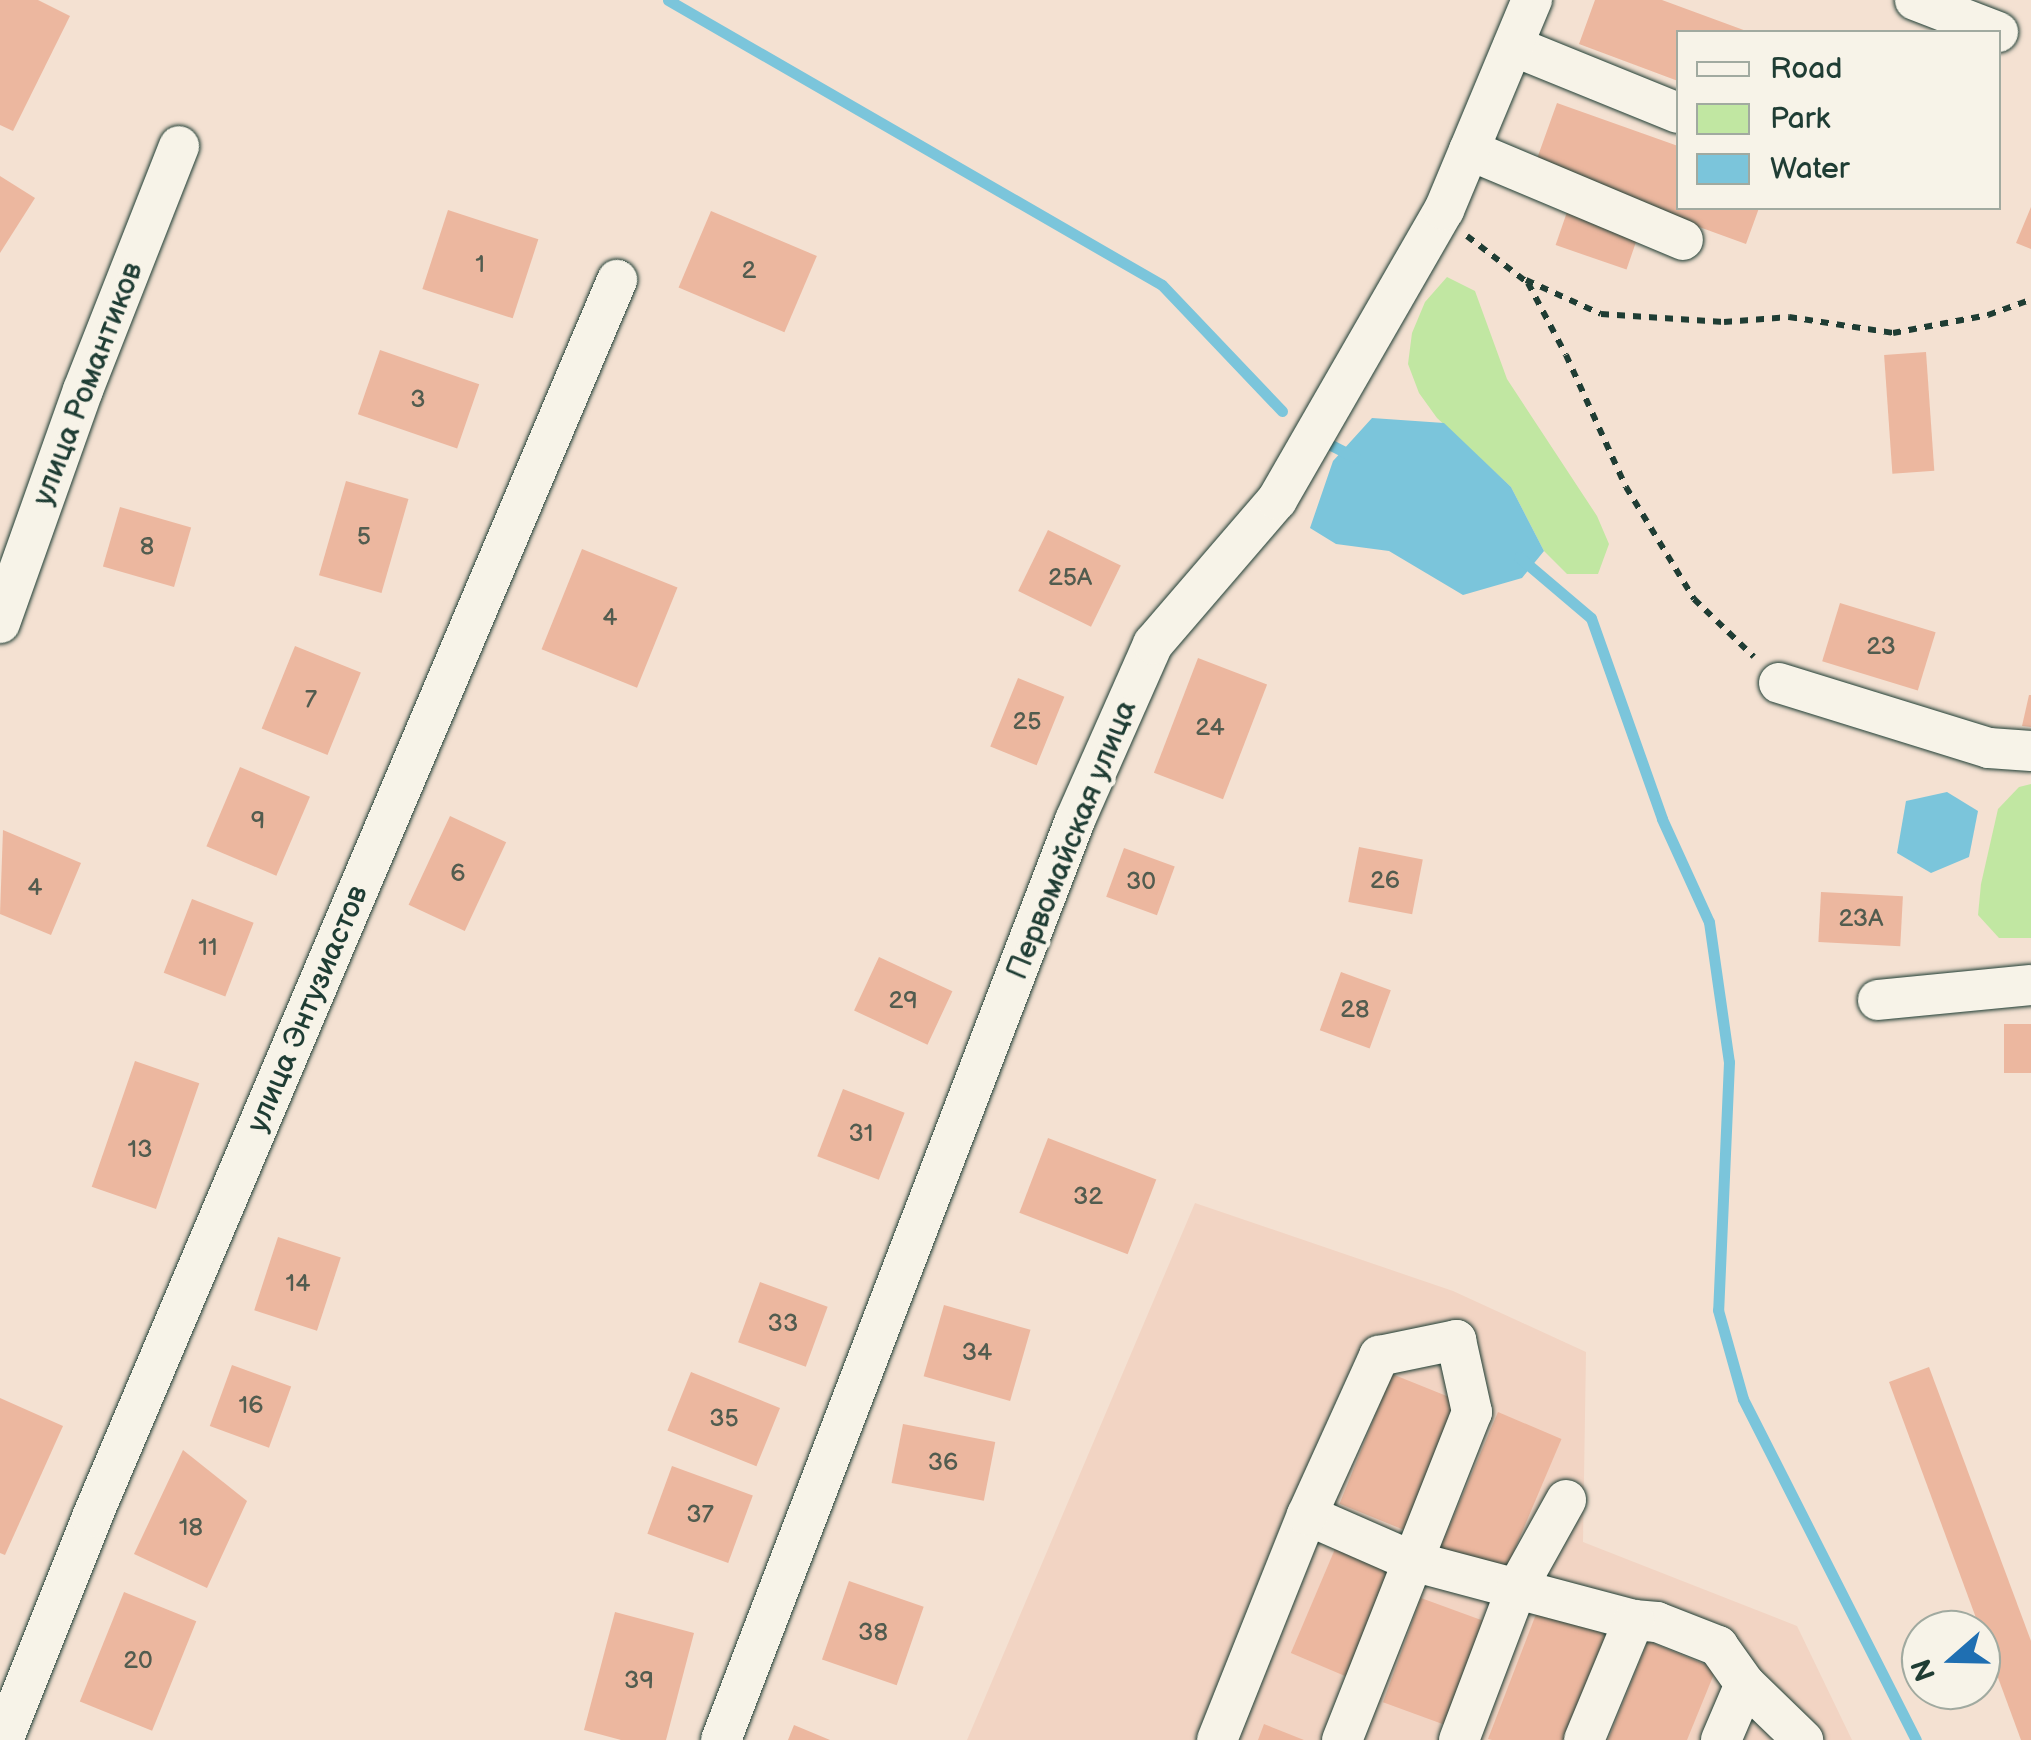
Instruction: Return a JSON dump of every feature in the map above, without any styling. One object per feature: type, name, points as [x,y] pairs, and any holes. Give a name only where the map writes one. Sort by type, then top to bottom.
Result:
[{"type":"street","name":"Первомайская улица","points":[[721,1740],[1075,820],[1153,644],[1277,500],[1444,210],[1532,0]]},
{"type":"street","points":[[1915,0],[1993,30]]},
{"type":"street","points":[[2001,33],[2031,45]]},
{"type":"street","points":[[1513,46],[1676,112]]},
{"type":"street","name":"улица Романтиков","points":[[0,623],[82,390],[180,146]]},
{"type":"street","points":[[1469,150],[1684,240]]},
{"type":"street","name":"улица Энтузиастов","points":[[3,1740],[92,1518],[617,280]]},
{"type":"street","points":[[1780,683],[1989,748],[2031,751]]},
{"type":"street","points":[[1878,1000],[2031,985]]},
{"type":"street","points":[[1217,1740],[1306,1515],[1379,1356],[1456,1340],[1472,1412],[1342,1740]]},
{"type":"street","points":[[1459,1740],[1516,1590],[1566,1500]]},
{"type":"street","points":[[1306,1515],[1412,1561],[1634,1620],[1657,1622],[1718,1646],[1745,1684],[1803,1740]]},
{"type":"street","points":[[1584,1740],[1634,1620]]},
{"type":"street","points":[[1720,1740],[1745,1684]]},
{"type":"path","points":[[1444,210],[1456,228],[1521,278],[1601,314],[1724,322],[1789,317],[1893,333],[1988,314],[2030,300]]},
{"type":"path","points":[[1521,278],[1566,355],[1626,487],[1694,598],[1780,683]]},
{"type":"shaded area","points":[[1195,1203],[1453,1291],[1586,1352],[1583,1542],[1797,1626],[1852,1740],[967,1740]]},
{"type":"green space","points":[[1447,277],[1475,291],[1507,379],[1597,516],[1609,544],[1598,574],[1567,574],[1544,551],[1511,487],[1437,418],[1419,393],[1408,364],[1412,333],[1425,302]]},
{"type":"green space","points":[[2031,784],[2031,938],[1999,938],[1978,915],[1981,884],[1998,809],[2019,787]]},
{"type":"water","points":[[1372,418],[1444,423],[1511,487],[1544,551],[1522,578],[1463,595],[1389,551],[1336,544],[1310,528],[1333,461]]},
{"type":"water","points":[[1947,792],[1978,811],[1969,857],[1931,873],[1897,853],[1906,801]]},
{"type":"building","points":[[0,0],[38,0],[70,16],[13,131],[0,125]]},
{"type":"building","points":[[1595,0],[1662,0],[1744,30],[1676,30],[1676,80],[1579,44]]},
{"type":"building","points":[[1557,103],[1676,145],[1676,210],[1758,210],[1746,244],[1534,167]]},
{"type":"building","points":[[0,176],[35,198],[0,253]]},
{"type":"building","points":[[2031,207],[2031,249],[2016,243]]},
{"type":"building","points":[[448,210],[538,239],[513,318],[422,289]]},
{"type":"building","points":[[711,211],[817,256],[784,332],[679,287]]},
{"type":"building","points":[[1567,212],[1638,236],[1627,270],[1556,245]]},
{"type":"building","points":[[380,350],[479,384],[457,448],[358,414]]},
{"type":"building","points":[[1926,352],[1934,471],[1892,474],[1884,355]]},
{"type":"building","points":[[346,481],[408,499],[381,593],[319,575]]},
{"type":"building","points":[[120,507],[191,527],[174,587],[103,567]]},
{"type":"building","points":[[1048,530],[1121,566],[1091,627],[1018,591]]},
{"type":"building","points":[[582,549],[677,588],[637,688],[542,649]]},
{"type":"building","points":[[1840,603],[1936,632],[1918,691],[1822,661]]},
{"type":"building","points":[[295,646],[361,673],[327,755],[262,729]]},
{"type":"building","points":[[1198,658],[1267,685],[1223,799],[1154,773]]},
{"type":"building","points":[[1018,678],[1064,697],[1037,765],[990,747]]},
{"type":"building","points":[[2031,695],[2031,727],[2022,726]]},
{"type":"building","points":[[240,767],[310,797],[276,876],[206,846]]},
{"type":"building","points":[[450,816],[506,842],[465,931],[409,905]]},
{"type":"building","points":[[3,830],[81,863],[51,935],[0,914]]},
{"type":"building","points":[[1359,847],[1423,859],[1412,914],[1348,902]]},
{"type":"building","points":[[1124,848],[1175,866],[1157,915],[1106,897]]},
{"type":"building","points":[[1821,892],[1903,896],[1900,946],[1818,942]]},
{"type":"building","points":[[192,899],[254,923],[225,996],[164,973]]},
{"type":"building","points":[[879,957],[952,991],[927,1045],[854,1010]]},
{"type":"building","points":[[1341,972],[1391,990],[1370,1048],[1320,1030]]},
{"type":"building","points":[[2004,1024],[2031,1024],[2031,1073],[2004,1073]]},
{"type":"building","points":[[135,1061],[199,1083],[156,1209],[92,1187]]},
{"type":"building","points":[[843,1089],[905,1113],[879,1180],[817,1156]]},
{"type":"building","points":[[1048,1138],[1156,1180],[1128,1254],[1019,1213]]},
{"type":"building","points":[[278,1237],[341,1257],[317,1331],[254,1310]]},
{"type":"building","points":[[760,1282],[828,1307],[806,1367],[738,1342]]},
{"type":"building","points":[[944,1305],[1031,1330],[1010,1401],[924,1376]]},
{"type":"building","points":[[232,1365],[291,1387],[269,1448],[210,1426]]},
{"type":"building","points":[[1929,1367],[2031,1641],[2031,1740],[2021,1740],[2001,1686],[2001,1610],[1973,1610],[1889,1382]]},
{"type":"building","points":[[691,1372],[780,1408],[756,1466],[667,1430]]},
{"type":"building","points":[[1392,1374],[1460,1401],[1407,1531],[1340,1504]]},
{"type":"building","points":[[0,1398],[63,1426],[5,1555],[0,1553]]},
{"type":"building","points":[[1498,1412],[1562,1439],[1504,1574],[1441,1547]]},
{"type":"building","points":[[903,1424],[995,1442],[984,1501],[892,1483]]},
{"type":"building","points":[[183,1450],[247,1501],[207,1588],[134,1554]]},
{"type":"building","points":[[672,1466],[753,1495],[728,1563],[647,1534]]},
{"type":"building","points":[[1335,1549],[1399,1576],[1354,1680],[1291,1653]]},
{"type":"building","points":[[849,1581],[924,1607],[897,1685],[822,1659]]},
{"type":"building","points":[[124,1592],[196,1621],[152,1731],[80,1701]]},
{"type":"building","points":[[1421,1598],[1489,1623],[1451,1727],[1383,1702]]},
{"type":"building","points":[[1538,1609],[1607,1635],[1567,1740],[1488,1739]]},
{"type":"building","points":[[615,1612],[694,1633],[666,1740],[621,1740],[584,1730]]},
{"type":"building","points":[[1648,1641],[1716,1669],[1687,1740],[1608,1740]]},
{"type":"building","points":[[1264,1724],[1304,1740],[1258,1740]]},
{"type":"building","points":[[794,1725],[830,1740],[788,1740]]},
{"type":"waterway","points":[[668,0],[1162,285],[1282,411]]},
{"type":"waterway","points":[[1325,442],[1355,457]]},
{"type":"waterway","points":[[1519,557],[1591,618],[1662,819],[1709,922],[1729,1062],[1718,1310],[1743,1399],[1916,1740]]}]
